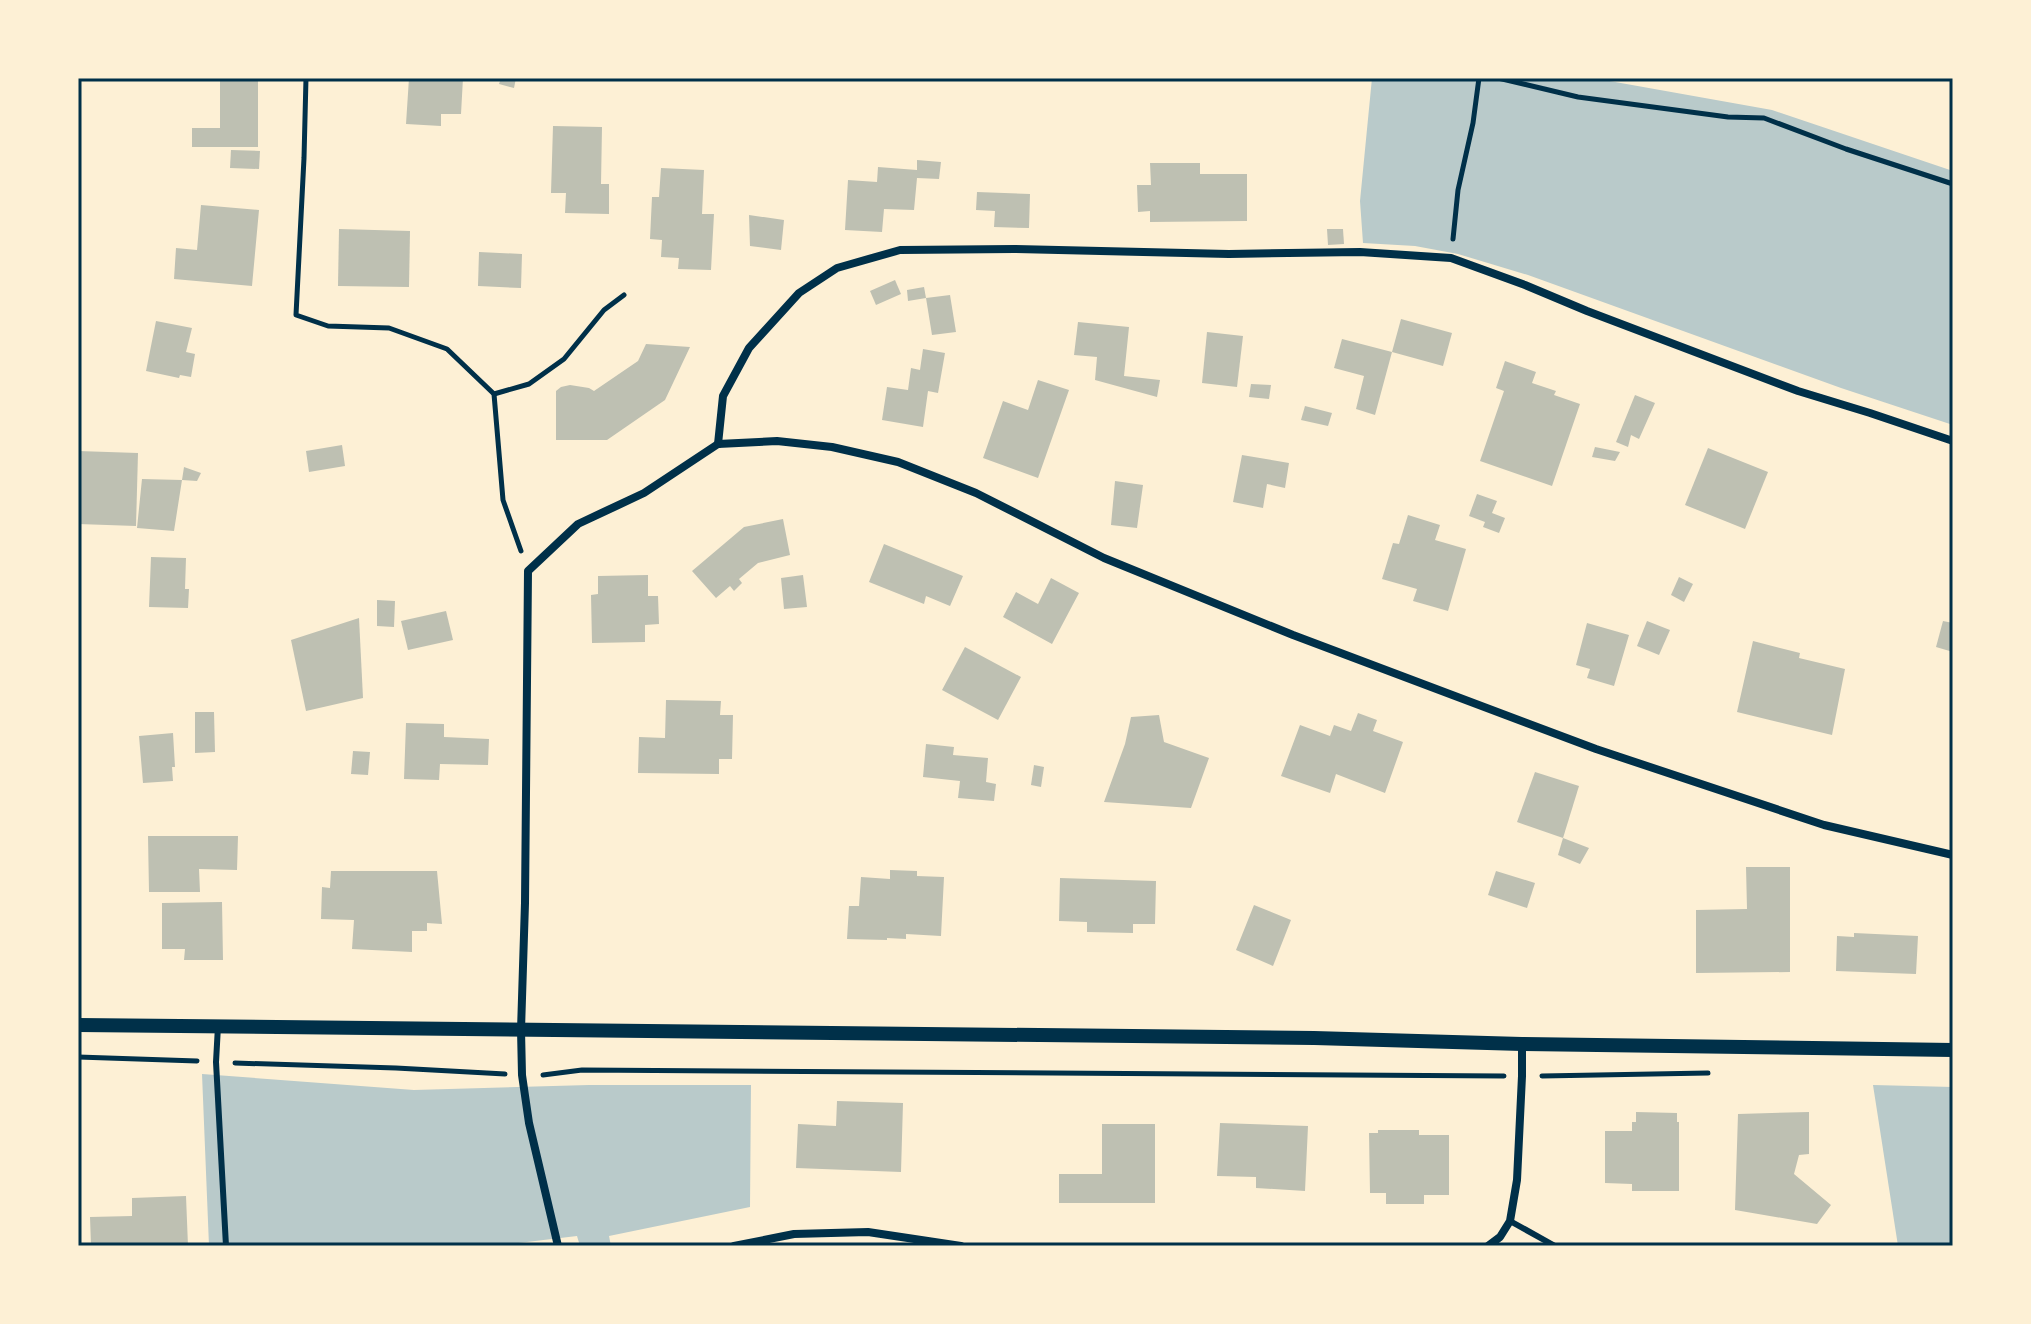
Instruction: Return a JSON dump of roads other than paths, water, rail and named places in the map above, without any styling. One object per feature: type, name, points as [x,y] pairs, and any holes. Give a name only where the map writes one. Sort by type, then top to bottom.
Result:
[{"type":"street","points":[[718,444],[723,396],[749,348],[799,293],[837,268],[900,250],[1014,249],[1229,254],[1360,252],[1451,258],[1798,391],[1953,441]]},
{"type":"street","points":[[558,1246],[529,1123],[522,1075],[528,571],[578,524],[644,493],[718,444],[777,441],[832,447],[898,462],[976,493],[1118,564],[1293,635],[1596,749],[1824,825],[1953,855]]},
{"type":"street","points":[[78,1025],[1314,1038],[1953,1050]]},
{"type":"street","points":[[1488,1246],[1500,1237],[1510,1221],[1517,1180],[1522,1044]]},
{"type":"street","points":[[734,1246],[794,1234],[868,1232],[961,1246]]},
{"type":"lane","points":[[218,1026],[216,1062],[226,1246]]},
{"type":"lane","points":[[1510,1221],[1555,1246]]}]
